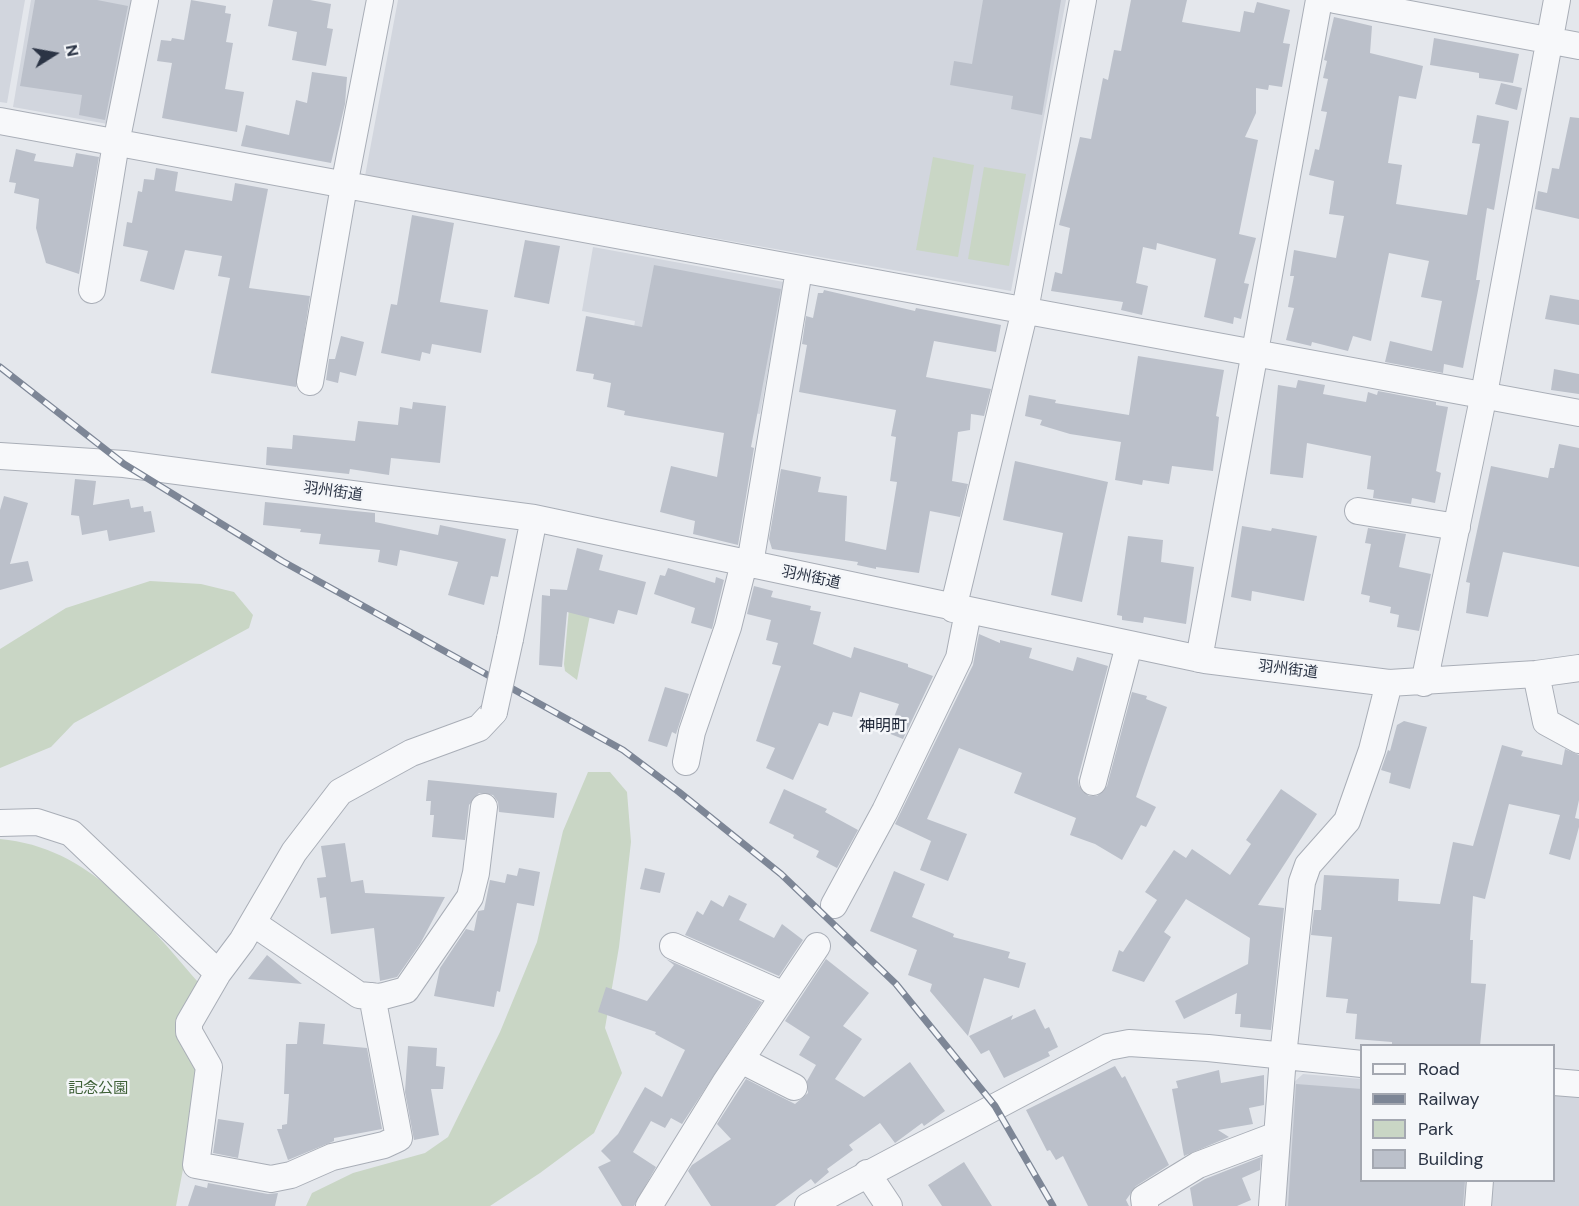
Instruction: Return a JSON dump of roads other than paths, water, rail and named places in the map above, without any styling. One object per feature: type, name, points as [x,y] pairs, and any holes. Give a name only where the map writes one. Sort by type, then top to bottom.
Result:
[{"type":"street","points":[[92,290],[116,143],[146,0]]},
{"type":"street","points":[[310,382],[344,186],[380,0]]},
{"type":"street","points":[[834,905],[885,811],[959,658],[960,610],[1025,310],[1083,0]]},
{"type":"street","points":[[1199,659],[1319,0]]},
{"type":"street","points":[[1335,0],[1579,46]]},
{"type":"street","points":[[1424,683],[1484,394],[1557,0]]},
{"type":"street","points":[[0,121],[799,270],[1254,351],[1579,413]]},
{"type":"street","points":[[686,762],[692,732],[747,564],[799,270]]},
{"type":"street","name":"羽州街道","points":[[0,456],[124,464],[534,518],[1199,659],[1389,683],[1424,683],[1536,674],[1579,668]]},
{"type":"street","points":[[1358,511],[1457,527]]},
{"type":"street","points":[[491,741],[494,712],[534,518]]},
{"type":"street","points":[[1093,782],[1129,645]]},
{"type":"street","points":[[1536,674],[1546,722],[1579,740]]},
{"type":"street","points":[[1272,1206],[1283,1056],[1302,882],[1308,865],[1347,821],[1372,750],[1389,683]]},
{"type":"street","points":[[372,996],[399,1138],[384,1145],[332,1156],[291,1175],[271,1179],[196,1165],[209,1067],[189,1032],[189,1023],[218,973],[253,923],[294,852],[340,792],[411,753],[479,728],[494,712]]},
{"type":"street","points":[[253,923],[359,995],[380,997],[406,990],[470,897],[476,873],[484,807]]},
{"type":"street","points":[[0,823],[37,822],[71,833],[218,973]]},
{"type":"street","points":[[673,946],[784,995]]},
{"type":"street","points":[[649,1206],[741,1060],[817,946]]},
{"type":"street","points":[[808,1206],[1108,1047],[1129,1043],[1360,1064]]},
{"type":"street","points":[[741,1060],[794,1087]]},
{"type":"street","points":[[1555,1082],[1579,1084]]},
{"type":"street","points":[[1145,1206],[1144,1198],[1198,1165],[1277,1135]]},
{"type":"street","points":[[867,1173],[889,1206]]},
{"type":"street","points":[[1478,1206],[1480,1182]]},
{"type":"railway","points":[[0,367],[124,464],[282,561],[623,750],[679,792],[781,874],[896,984],[995,1106],[1053,1206]]},
{"type":"district","name":"神明町","points":[[883,727]]},
{"type":"park label","name":"記念公園","points":[[98,1089]]}]
